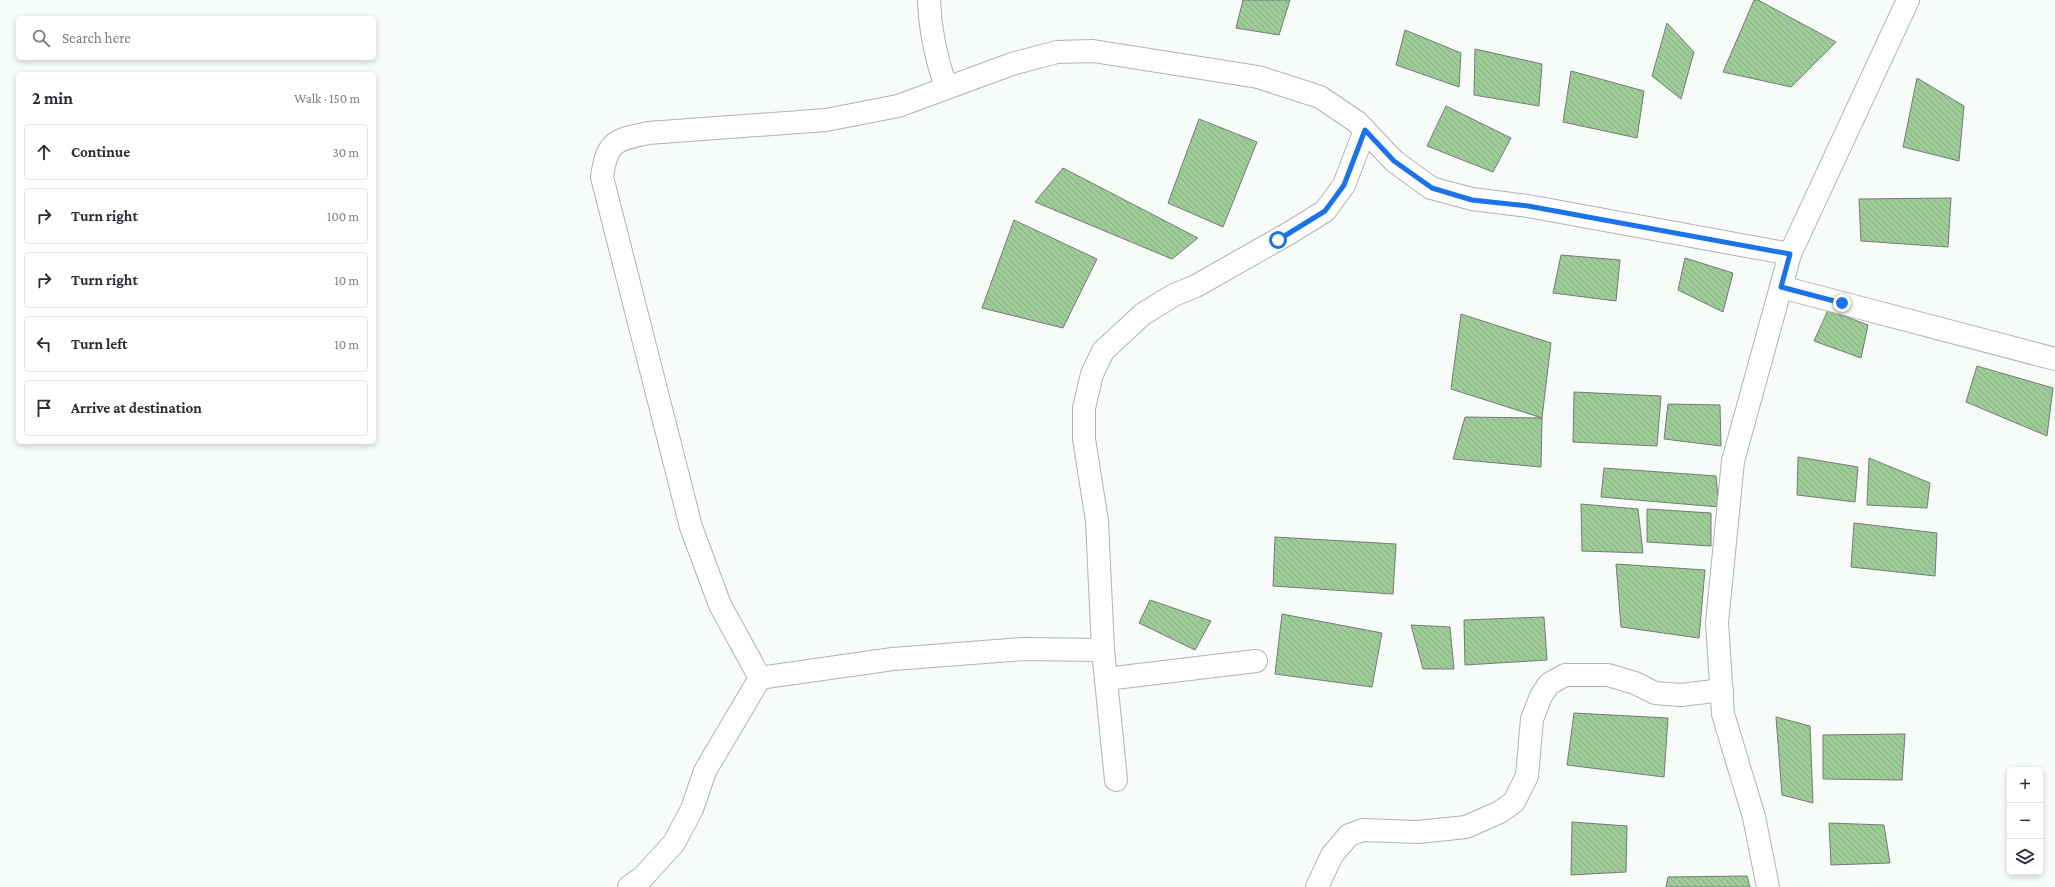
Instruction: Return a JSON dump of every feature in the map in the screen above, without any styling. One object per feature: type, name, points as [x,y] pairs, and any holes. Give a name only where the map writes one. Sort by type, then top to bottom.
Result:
[{"type":"street","points":[[929,0],[930,27],[937,62],[946,87]]},
{"type":"street","points":[[1768,887],[1754,817],[1723,714],[1716,623],[1733,461],[1790,254],[1908,0]]},
{"type":"street","points":[[760,678],[720,605],[691,527],[613,227],[602,176],[604,159],[612,144],[628,137],[648,133],[826,120],[898,106],[946,87],[1012,64],[1057,52],[1093,51],[1258,77],[1320,97],[1358,122],[1394,161],[1432,188],[1472,200],[1528,206],[1790,254]]},
{"type":"street","points":[[1116,780],[1103,650],[1097,521],[1084,440],[1084,408],[1092,374],[1103,351],[1143,314],[1174,296],[1196,286],[1325,211],[1344,185],[1365,130]]},
{"type":"street","points":[[1781,287],[2055,359]]},
{"type":"street","points":[[760,678],[893,659],[1023,649],[1103,650]]},
{"type":"street","points":[[1106,680],[1256,661]]},
{"type":"street","points":[[1317,887],[1332,855],[1349,835],[1363,830],[1418,832],[1466,827],[1500,812],[1514,802],[1527,776],[1532,719],[1541,696],[1549,684],[1565,675],[1608,675],[1635,683],[1655,692],[1681,695],[1722,690]]},
{"type":"street","points":[[629,887],[643,877],[674,843],[692,809],[704,771],[760,678]]},
{"type":"building","points":[[1243,0],[1290,0],[1279,35],[1236,28]]},
{"type":"building","points":[[1754,0],[1758,0],[1836,42],[1791,87],[1723,72]]},
{"type":"building","points":[[1667,23],[1694,52],[1681,99],[1652,76]]},
{"type":"building","points":[[1405,30],[1461,53],[1459,87],[1396,65]]},
{"type":"building","points":[[1475,49],[1542,64],[1539,106],[1474,95]]},
{"type":"building","points":[[1571,71],[1644,91],[1637,138],[1563,122]]},
{"type":"building","points":[[1917,78],[1964,106],[1959,161],[1903,147]]},
{"type":"building","points":[[1446,106],[1511,138],[1493,172],[1427,146]]},
{"type":"building","points":[[1199,119],[1257,142],[1223,227],[1168,203]]},
{"type":"building","points":[[1063,168],[1198,238],[1172,259],[1035,202]]},
{"type":"building","points":[[1951,198],[1948,247],[1861,241],[1859,199]]},
{"type":"building","points":[[1014,220],[1097,259],[1063,328],[982,308]]},
{"type":"building","points":[[1561,255],[1620,260],[1616,301],[1553,293]]},
{"type":"building","points":[[1685,258],[1733,273],[1723,312],[1678,290]]},
{"type":"building","points":[[1828,310],[1868,325],[1861,358],[1814,341]]},
{"type":"building","points":[[1461,314],[1551,343],[1542,418],[1451,389]]},
{"type":"building","points":[[1977,366],[2053,388],[2047,436],[1966,402]]},
{"type":"building","points":[[1574,392],[1661,396],[1657,446],[1573,442]]},
{"type":"building","points":[[1668,404],[1720,405],[1721,446],[1664,439]]},
{"type":"building","points":[[1465,417],[1542,418],[1541,467],[1453,459]]},
{"type":"building","points":[[1798,457],[1858,467],[1855,502],[1797,495]]},
{"type":"building","points":[[1869,458],[1930,483],[1927,508],[1867,505]]},
{"type":"building","points":[[1604,468],[1716,476],[1719,507],[1601,497]]},
{"type":"building","points":[[1581,504],[1638,509],[1643,553],[1582,551]]},
{"type":"building","points":[[1647,509],[1711,513],[1711,546],[1647,542]]},
{"type":"building","points":[[1854,523],[1937,533],[1935,576],[1851,567]]},
{"type":"building","points":[[1275,537],[1396,544],[1393,594],[1273,586]]},
{"type":"building","points":[[1616,564],[1705,570],[1699,638],[1621,627]]},
{"type":"building","points":[[1150,600],[1211,621],[1195,650],[1139,623]]},
{"type":"building","points":[[1282,614],[1382,633],[1372,687],[1275,674]]},
{"type":"building","points":[[1544,617],[1547,660],[1465,665],[1464,620]]},
{"type":"building","points":[[1411,625],[1450,627],[1454,669],[1423,669]]},
{"type":"building","points":[[1574,713],[1668,718],[1664,777],[1567,765]]},
{"type":"building","points":[[1776,717],[1810,726],[1813,803],[1782,795]]},
{"type":"building","points":[[1905,734],[1902,780],[1823,779],[1823,735]]},
{"type":"building","points":[[1572,822],[1627,826],[1626,872],[1571,875]]},
{"type":"building","points":[[1829,823],[1884,825],[1890,863],[1831,865]]},
{"type":"building","points":[[1747,876],[1750,887],[1666,887],[1668,877]]},
{"type":"route","points":[[1278,240],[1325,211],[1344,185],[1365,130],[1394,161],[1432,188],[1472,200],[1528,206],[1790,254],[1781,287],[1842,303]]}]
